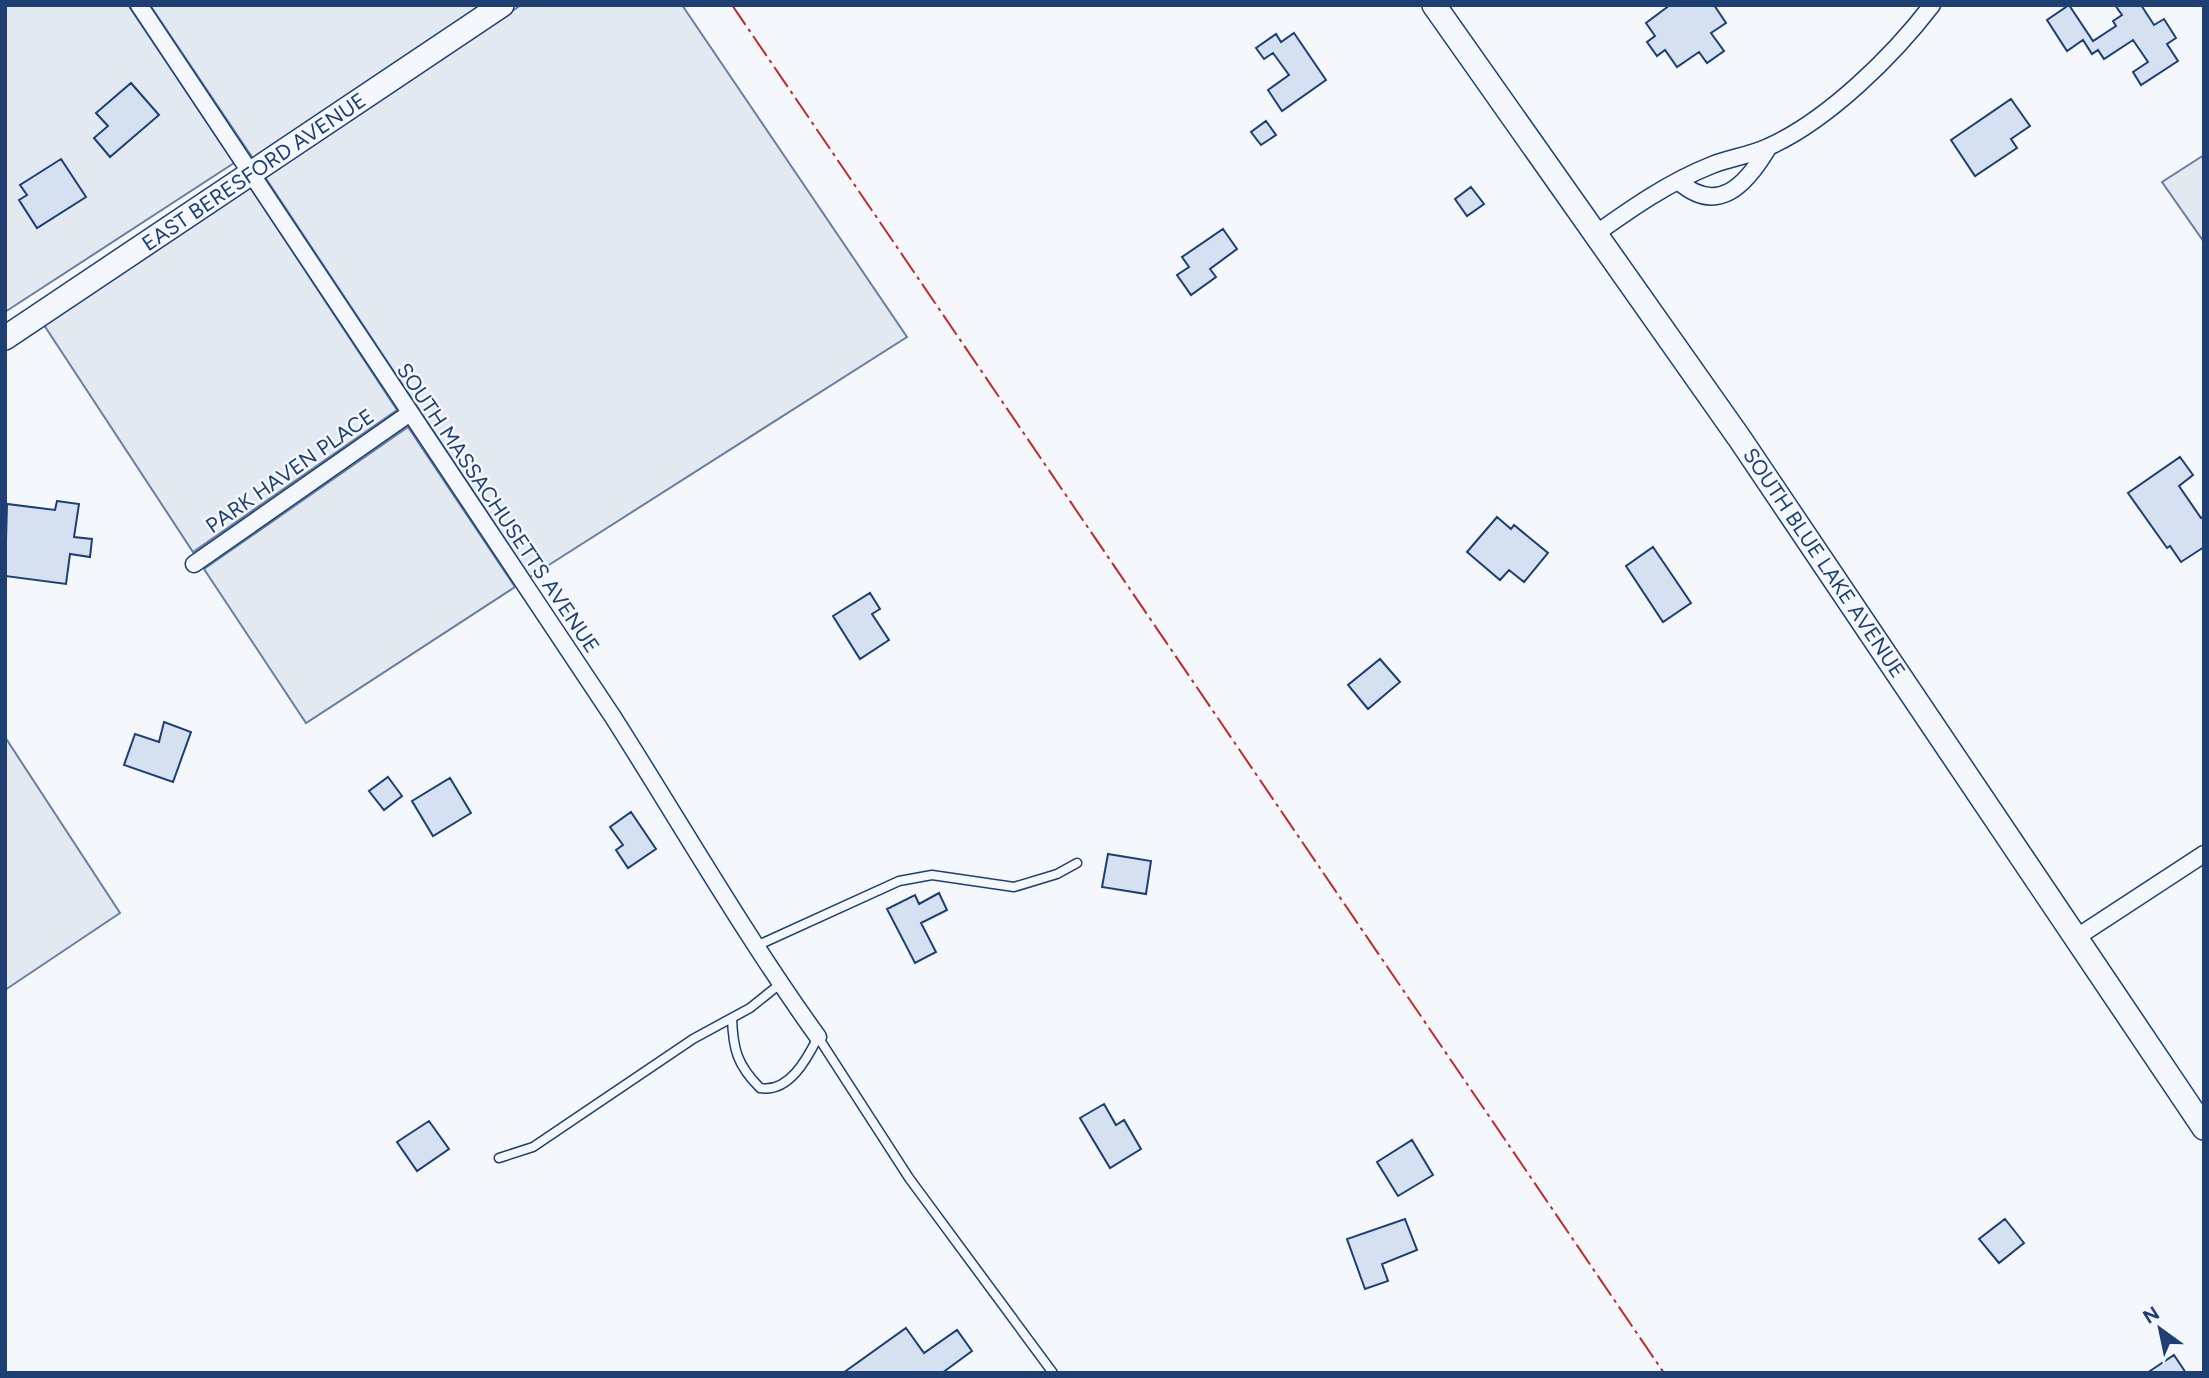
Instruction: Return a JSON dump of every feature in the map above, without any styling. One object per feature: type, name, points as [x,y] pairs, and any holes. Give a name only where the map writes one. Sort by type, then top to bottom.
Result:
[{"type":"main road","name":"EAST BERESFORD AVENUE","points":[[5,338],[502,5]]},
{"type":"main road","name":"SOUTH BLUE LAKE AVENUE","points":[[1434,5],[1594,235],[1741,439],[2074,939],[2204,1128]]},
{"type":"street","name":"SOUTH MASSACHUSETTS AVENUE","points":[[139,5],[667,801],[754,947],[818,1037]]},
{"type":"street","points":[[1594,235],[1654,192],[1713,164],[1768,148],[1812,122],[1901,45],[1932,5]]},
{"type":"street","points":[[1678,181],[1700,197],[1722,197],[1750,174],[1768,148]]},
{"type":"street","name":"PARK HAVEN PLACE","points":[[194,564],[410,413]]},
{"type":"street","points":[[2074,939],[2204,854]]},
{"type":"lane","points":[[754,947],[899,881],[932,875],[1014,887],[1057,874],[1077,863]]},
{"type":"lane","points":[[499,1158],[533,1147],[693,1039],[751,1008],[780,984]]},
{"type":"lane","points":[[732,1018],[734,1052],[744,1072],[760,1087],[779,1084],[792,1076],[805,1063],[818,1037]]},
{"type":"lane","points":[[818,1037],[909,1178],[1053,1373]]},
{"type":"shaded area","points":[[5,5],[128,5],[234,163],[5,312]]},
{"type":"shaded area","points":[[150,5],[484,5],[254,160]]},
{"type":"shaded area","points":[[521,5],[682,5],[907,337],[530,577],[265,177]]},
{"type":"shaded area","points":[[2204,155],[2204,242],[2162,182]]},
{"type":"shaded area","points":[[250,187],[397,410],[193,552],[44,325]]},
{"type":"shaded area","points":[[408,427],[515,587],[306,723],[204,569]]},
{"type":"shaded area","points":[[5,737],[120,913],[5,990]]},
{"type":"building","points":[[1670,5],[1714,5],[1726,23],[1711,33],[1724,51],[1707,63],[1699,52],[1677,67],[1665,50],[1657,56],[1647,42],[1655,36],[1646,23]]},
{"type":"building","points":[[2069,5],[2093,41],[2116,26],[2113,21],[2122,15],[2115,5],[2141,5],[2154,25],[2164,19],[2176,38],[2167,44],[2178,61],[2141,85],[2133,72],[2148,62],[2133,40],[2104,59],[2098,50],[2092,54],[2083,40],[2067,51],[2047,20]]},
{"type":"building","points":[[1294,33],[1326,80],[1282,111],[1268,90],[1289,75],[1273,53],[1264,59],[1256,48],[1276,34],[1281,42]]},
{"type":"building","points":[[131,83],[159,115],[110,157],[94,138],[108,126],[96,113]]},
{"type":"building","points":[[2011,99],[2030,126],[2011,139],[2017,148],[1975,176],[1951,140]]},
{"type":"building","points":[[1266,121],[1276,135],[1261,145],[1251,132]]},
{"type":"building","points":[[61,159],[86,197],[37,228],[19,200],[27,195],[20,185]]},
{"type":"building","points":[[1471,187],[1484,204],[1467,216],[1455,199]]},
{"type":"building","points":[[1223,229],[1237,249],[1210,269],[1216,277],[1191,295],[1177,275],[1189,267],[1182,257]]},
{"type":"building","points":[[2180,457],[2193,475],[2179,486],[2201,518],[2204,517],[2204,547],[2181,562],[2170,546],[2167,548],[2128,493]]},
{"type":"building","points":[[57,501],[79,504],[74,537],[92,539],[90,557],[70,554],[66,584],[5,576],[7,504],[55,510]]},
{"type":"building","points":[[1497,517],[1511,529],[1514,525],[1548,553],[1524,582],[1509,570],[1500,580],[1467,552]]},
{"type":"building","points":[[1653,547],[1691,603],[1663,622],[1626,566]]},
{"type":"building","points":[[870,593],[880,609],[872,614],[889,640],[860,659],[833,616]]},
{"type":"building","points":[[1380,659],[1400,682],[1368,709],[1348,685]]},
{"type":"building","points":[[164,722],[191,732],[173,782],[124,765],[135,734],[159,742]]},
{"type":"building","points":[[388,777],[402,796],[384,810],[369,791]]},
{"type":"building","points":[[450,778],[471,813],[433,836],[412,801]]},
{"type":"building","points":[[631,812],[656,849],[628,868],[616,850],[623,845],[610,827]]},
{"type":"building","points":[[1108,854],[1151,861],[1146,894],[1102,887]]},
{"type":"building","points":[[939,893],[947,910],[921,923],[936,952],[915,963],[887,909],[915,895],[919,904]]},
{"type":"building","points":[[1104,1104],[1116,1125],[1124,1120],[1141,1149],[1110,1168],[1080,1118]]},
{"type":"building","points":[[429,1121],[449,1149],[417,1171],[397,1142]]},
{"type":"building","points":[[1412,1140],[1433,1175],[1398,1196],[1377,1162]]},
{"type":"building","points":[[1405,1219],[1417,1250],[1382,1264],[1388,1281],[1365,1289],[1347,1239]]},
{"type":"building","points":[[2005,1219],[2024,1243],[1999,1263],[1979,1239]]},
{"type":"building","points":[[906,1328],[924,1353],[957,1330],[972,1351],[942,1373],[843,1373]]},
{"type":"building","points":[[2174,1355],[2186,1373],[2151,1373],[2150,1371]]},
{"type":"power","points":[[732,5],[1664,1373]]}]
